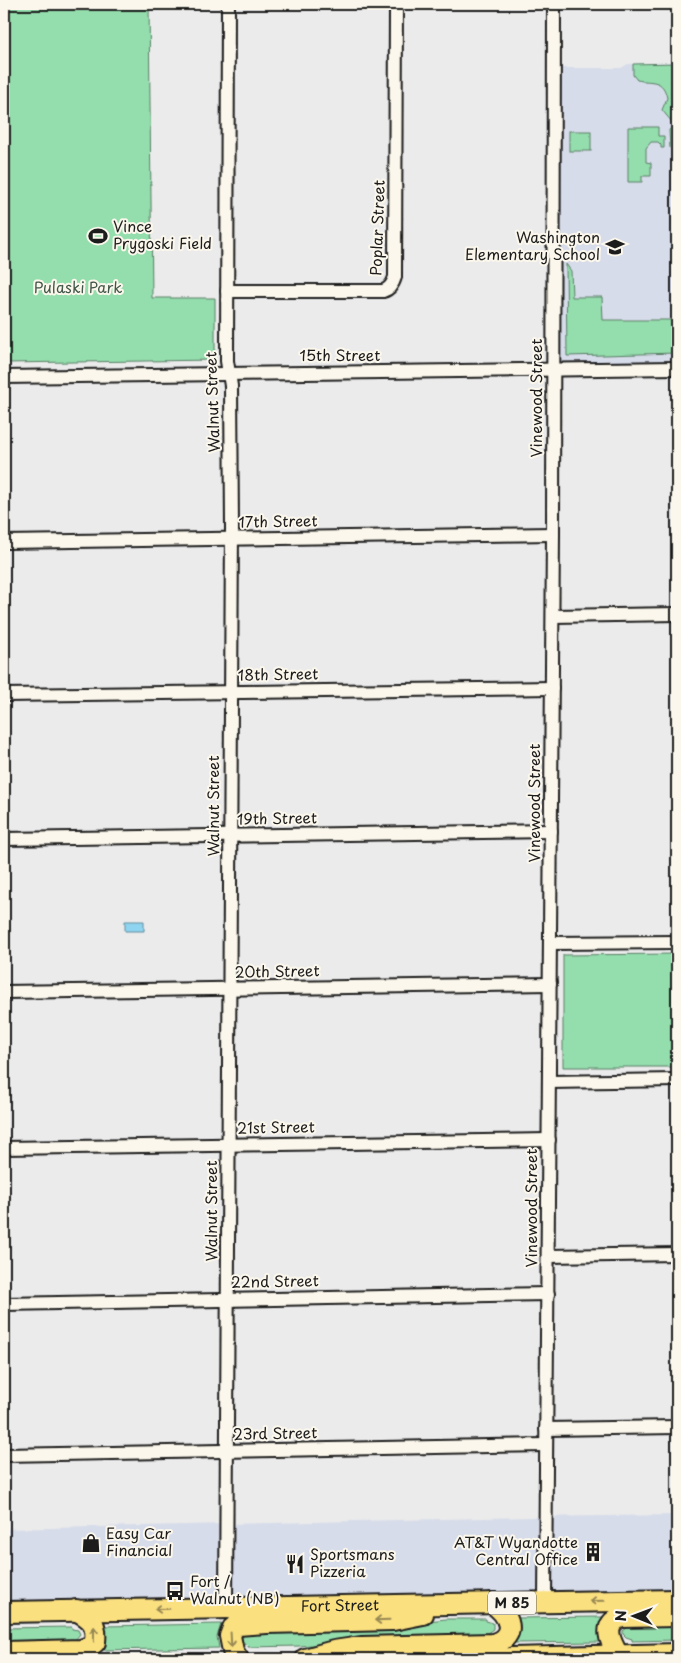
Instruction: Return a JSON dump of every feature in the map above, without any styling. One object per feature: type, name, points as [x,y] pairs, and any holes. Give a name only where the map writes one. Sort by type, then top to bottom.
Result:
[{"type":"main road","name":"Fort Street","points":[[7,1613],[76,1610],[677,1600]]},
{"type":"main road","points":[[305,1659],[334,1651],[360,1647],[493,1644],[507,1636],[509,1630],[504,1614],[492,1603]]},
{"type":"main road","points":[[238,1659],[233,1651],[230,1636],[233,1628],[238,1625],[393,1620],[464,1605]]},
{"type":"main road","points":[[4,1652],[81,1650],[89,1647],[95,1642],[94,1626],[90,1619],[76,1610]]},
{"type":"main road","points":[[618,1657],[609,1630],[614,1620],[621,1617],[677,1616]]},
{"type":"main road","points":[[476,1659],[618,1657],[677,1654]]},
{"type":"street","name":"Walnut Street","points":[[226,1608],[232,539],[231,391],[227,361],[228,4]]},
{"type":"street","name":"Poplar Street","points":[[227,291],[383,291],[388,290],[392,284],[395,277],[396,4]]},
{"type":"street","name":"Vinewood Street","points":[[545,1602],[553,534],[554,4]]},
{"type":"street","name":"15th Street","points":[[4,377],[677,368]]},
{"type":"street","name":"17th Street","points":[[4,542],[553,534]]},
{"type":"street","points":[[552,616],[677,614]]},
{"type":"street","name":"18th Street","points":[[4,695],[552,688]]},
{"type":"street","name":"19th Street","points":[[4,839],[551,831]]},
{"type":"street","points":[[550,943],[677,942]]},
{"type":"street","name":"20th Street","points":[[4,992],[550,984]]},
{"type":"street","points":[[549,1082],[677,1080]]},
{"type":"street","name":"21st Street","points":[[4,1148],[549,1140]]},
{"type":"street","points":[[548,1256],[677,1254]]},
{"type":"street","name":"22nd Street","points":[[4,1304],[548,1294]]},
{"type":"street","points":[[546,1429],[677,1427]]},
{"type":"street","name":"23rd Street","points":[[4,1455],[546,1445]]},
{"type":"shaded area","name":"Washington Elementary School","points":[[677,62],[677,368],[553,370],[554,68],[621,68],[628,64]]},
{"type":"shaded area","points":[[677,1515],[677,1600],[4,1612],[4,1529]]},
{"type":"green space","name":"Pulaski Park","points":[[4,4],[149,4],[152,298],[215,298],[215,360],[4,363]]},
{"type":"green space","points":[[677,63],[677,118],[672,118],[672,122],[662,110],[667,98],[663,87],[660,84],[637,80],[633,75],[633,64]]},
{"type":"green space","points":[[628,127],[658,127],[658,136],[664,136],[664,148],[661,148],[658,142],[651,142],[646,148],[646,162],[651,163],[651,176],[642,176],[642,182],[628,182]]},
{"type":"green space","points":[[677,127],[677,148],[670,148],[669,130]]},
{"type":"green space","points":[[569,131],[591,131],[591,151],[569,151]]},
{"type":"green space","points":[[566,264],[571,271],[572,297],[602,297],[603,320],[677,320],[677,353],[567,356]]},
{"type":"green space","points":[[677,954],[677,1067],[563,1067],[563,955]]},
{"type":"green space","points":[[603,1617],[600,1625],[601,1642],[514,1643],[517,1637],[517,1618]]},
{"type":"green space","points":[[446,1619],[486,1619],[486,1621],[493,1623],[493,1629],[483,1636],[359,1641],[299,1646],[248,1647],[242,1640],[242,1637],[248,1632],[384,1626]]},
{"type":"green space","points":[[677,1620],[677,1640],[632,1641],[632,1639],[623,1634],[623,1631],[630,1626]]},
{"type":"green space","points":[[221,1624],[217,1637],[219,1648],[100,1650],[103,1626]]},
{"type":"green space","points":[[72,1627],[72,1629],[78,1630],[80,1634],[75,1640],[4,1647],[4,1628]]},
{"type":"water","points":[[125,921],[144,921],[144,931],[125,931]]},
{"type":"place","name":"Vince Prygoski Field","points":[[98,236]]},
{"type":"place","name":"Washington Elementary School","points":[[615,247]]},
{"type":"place","name":"Easy Car Financial","points":[[91,1543]]},
{"type":"place","name":"AT&T Wyandotte Central Office","points":[[593,1552]]},
{"type":"place","name":"Sportsmans Pizzeria","points":[[295,1564]]},
{"type":"place","name":"Fort / Walnut (NB)","points":[[175,1591]]}]
